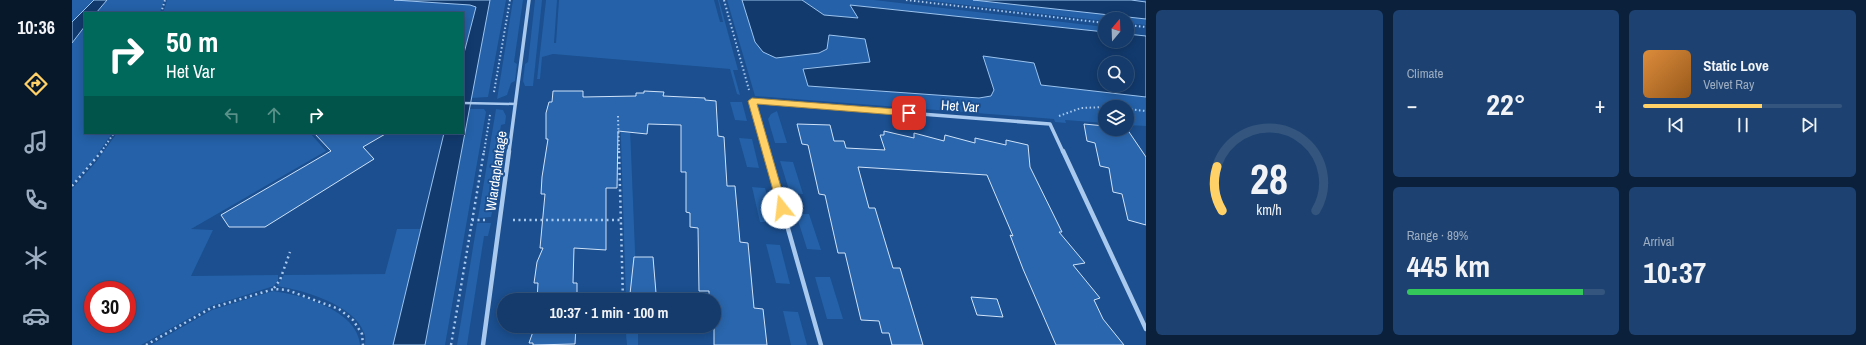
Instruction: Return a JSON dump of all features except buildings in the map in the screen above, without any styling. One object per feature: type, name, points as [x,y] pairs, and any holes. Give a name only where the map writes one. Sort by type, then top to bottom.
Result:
[{"type":"street","name":"Wiardaplantage","points":[[483,345],[529,0]]},
{"type":"street","name":"Het Var","points":[[752,101],[1050,124]]},
{"type":"street","points":[[752,101],[821,345]]},
{"type":"street","points":[[1050,124],[1146,329]]},
{"type":"lane","points":[[464,103],[516,104]]},
{"type":"path","points":[[161,12],[165,0]]},
{"type":"path","points":[[451,345],[510,0]]},
{"type":"path","points":[[724,0],[752,101]]},
{"type":"path","points":[[906,0],[1098,22]]},
{"type":"path","points":[[1134,26],[1146,27]]},
{"type":"path","points":[[1050,124],[1059,116],[1070,110],[1084,107],[1098,107]]},
{"type":"path","points":[[1134,110],[1146,111]]},
{"type":"path","points":[[618,116],[622,293]]},
{"type":"path","points":[[72,186],[94,162],[113,134]]},
{"type":"path","points":[[520,220],[620,220]]},
{"type":"path","points":[[274,289],[280,280],[290,252]]},
{"type":"path","points":[[146,345],[211,308],[274,289],[287,290],[339,310],[356,325],[362,334],[363,345]]},
{"type":"shaded area","points":[[72,0],[94,0],[72,22]]},
{"type":"shaded area","points":[[94,0],[107,0],[97,12],[84,12],[84,27],[72,43],[72,22]]},
{"type":"shaded area","points":[[107,0],[164,0],[160,12],[97,12]]},
{"type":"shaded area","points":[[167,0],[394,0],[470,5],[476,7],[464,53],[464,12],[163,12]]},
{"type":"shaded area","points":[[394,0],[490,0],[425,345],[393,345],[444,134],[464,134],[464,53],[476,7],[470,5]]},
{"type":"shaded area","points":[[490,0],[506,0],[488,97],[471,98]]},
{"type":"shaded area","points":[[513,0],[523,0],[514,62],[517,64],[515,81],[511,83],[507,95],[497,99]]},
{"type":"shaded area","points":[[535,0],[542,0],[533,86],[525,86],[523,81],[525,64],[528,62]]},
{"type":"shaded area","points":[[546,0],[557,0],[554,43],[556,43],[559,0],[714,0],[720,22],[723,22],[719,0],[738,70],[733,70],[740,95],[737,94],[730,69],[553,54],[542,57],[540,79],[537,79]]},
{"type":"shaded area","points":[[727,0],[742,0],[755,42],[827,49],[829,35],[865,39],[870,62],[803,68],[808,86],[979,98],[991,96],[994,90],[982,56],[1034,63],[1041,85],[1146,97],[1146,126],[1134,125],[1134,100],[1098,100],[1098,122],[1065,120],[1066,123],[1055,122],[1054,119],[755,96]]},
{"type":"shaded area","points":[[742,0],[802,0],[824,15],[858,18],[850,5],[1098,31],[1098,48],[1134,48],[1134,35],[1146,36],[1146,97],[1102,92],[1134,92],[1134,56],[1098,56],[1098,92],[1041,85],[1034,63],[983,56],[994,90],[991,96],[979,98],[808,86],[803,69],[870,62],[865,39],[829,35],[827,49],[819,53],[776,58],[763,52],[755,42]]},
{"type":"shaded area","points":[[802,0],[874,0],[1098,26],[1098,31],[850,5],[859,18],[824,15]]},
{"type":"shaded area","points":[[924,0],[973,0],[1098,14],[1098,20]]},
{"type":"shaded area","points":[[973,0],[1131,0],[1146,2],[1146,19],[1134,18],[1134,12],[1098,12],[1098,14]]},
{"type":"shaded area","points":[[1134,18],[1146,19],[1146,25],[1134,24]]},
{"type":"shaded area","points":[[84,27],[84,134],[111,134],[92,162],[72,184],[72,43]]},
{"type":"shaded area","points":[[730,102],[742,102],[747,121],[735,120]]},
{"type":"shaded area","points":[[629,103],[637,293],[626,293],[620,109]]},
{"type":"shaded area","points":[[469,109],[484,109],[486,112],[445,345],[425,345]]},
{"type":"shaded area","points":[[496,109],[503,110],[506,116],[505,124],[501,125],[488,211],[492,212],[491,217],[478,218]]},
{"type":"shaded area","points":[[777,111],[787,143],[775,143],[768,119],[771,114]]},
{"type":"shaded area","points":[[116,134],[311,134],[326,151],[191,229],[213,230],[191,276],[278,275],[278,280],[274,286],[211,306],[141,345],[72,345],[72,189],[96,162]]},
{"type":"shaded area","points":[[739,138],[752,139],[759,168],[747,167]]},
{"type":"shaded area","points":[[780,161],[793,162],[803,194],[790,193]]},
{"type":"shaded area","points":[[752,187],[765,188],[774,222],[760,222]]},
{"type":"shaded area","points":[[796,214],[809,214],[821,250],[807,249]]},
{"type":"shaded area","points":[[477,223],[491,223],[488,236],[484,236],[467,345],[457,345]]},
{"type":"shaded area","points":[[397,229],[421,229],[393,345],[365,345],[365,334],[359,323],[350,314],[327,300],[314,295],[277,286],[284,275],[385,274]]},
{"type":"shaded area","points":[[766,244],[780,245],[790,284],[776,283]]},
{"type":"shaded area","points":[[815,277],[830,277],[843,319],[827,319]]},
{"type":"shaded area","points":[[273,291],[298,296],[326,306],[339,314],[349,322],[357,333],[360,345],[151,345],[212,310]]},
{"type":"shaded area","points":[[783,311],[798,312],[807,345],[791,345]]},
{"type":"shaded area","points":[[638,333],[638,345],[627,345],[626,334]]},
{"type":"route","points":[[782,208],[752,101],[909,113]]}]
